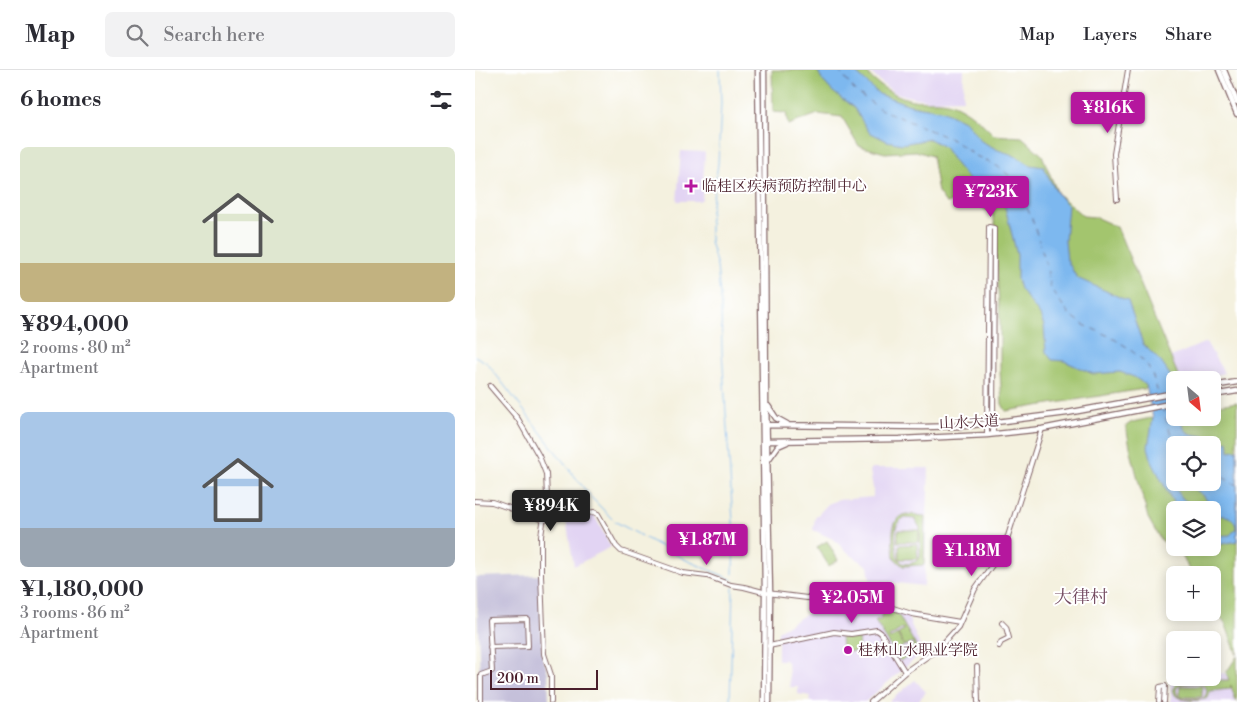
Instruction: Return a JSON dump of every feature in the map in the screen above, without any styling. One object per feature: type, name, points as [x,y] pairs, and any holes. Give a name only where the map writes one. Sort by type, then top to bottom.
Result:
[{"type":"main road","points":[[758,70],[764,425],[767,461],[767,593],[764,702]]},
{"type":"main road","points":[[764,70],[766,403],[764,425]]},
{"type":"main road","points":[[1219,70],[1237,114]]},
{"type":"main road","points":[[1224,70],[1237,102]]},
{"type":"main road","points":[[1221,385],[1237,382]]},
{"type":"main road","points":[[1221,394],[1237,391]]},
{"type":"main road","name":"山水大道","points":[[764,425],[965,426],[1067,413],[1166,395]]},
{"type":"main road","points":[[766,403],[776,418],[790,425]]},
{"type":"main road","name":"山水大道","points":[[765,440],[900,439],[987,435],[1041,429],[1166,404]]},
{"type":"main road","points":[[765,440],[769,702]]},
{"type":"main road","points":[[767,461],[778,446],[790,441]]},
{"type":"street","points":[[1117,199],[1114,154],[1128,70]]},
{"type":"street","points":[[987,435],[989,227],[994,228],[993,434]]},
{"type":"street","points":[[490,386],[518,419],[539,456],[547,480],[541,536],[544,644],[545,659],[551,675],[551,702]]},
{"type":"street","points":[[871,702],[905,672],[938,649],[953,634],[975,589],[995,561],[1008,536],[1041,429]]},
{"type":"street","points":[[475,501],[491,502],[544,520],[594,512],[598,514],[616,546],[625,553],[683,573],[707,576],[731,585],[767,593],[807,598],[864,598],[912,614],[960,622]]},
{"type":"street","points":[[481,702],[481,676],[492,671],[490,647],[489,620],[527,619],[528,646],[490,647]]},
{"type":"street","points":[[999,646],[1001,642],[1009,638],[1006,627],[1002,623]]},
{"type":"street","points":[[769,646],[834,632],[851,634],[877,630],[881,632],[905,672]]},
{"type":"street","points":[[977,667],[978,702]]},
{"type":"street","points":[[1159,702],[1160,687],[1165,686],[1164,702]]},
{"type":"shaded area","points":[[867,70],[964,70],[963,99],[928,100],[906,96],[894,92]]},
{"type":"shaded area","name":"临桂区疾病预防控制中心","points":[[681,151],[705,152],[702,199],[699,201],[677,201]]},
{"type":"shaded area","points":[[1206,342],[1224,373],[1221,374],[1221,371],[1176,371],[1171,357]]},
{"type":"shaded area","points":[[872,468],[929,468],[924,586],[870,580],[868,566],[851,555],[833,539],[813,530],[815,518],[828,504],[837,500],[873,497],[870,471]]},
{"type":"shaded area","points":[[594,515],[611,547],[574,566],[566,520]]},
{"type":"shaded area","points":[[540,575],[542,655],[548,673],[549,702],[481,702],[476,577]]},
{"type":"shaded area","name":"桂林山水职业学院","points":[[830,600],[866,601],[907,615],[920,646],[916,653],[917,657],[865,702],[810,702],[811,696],[798,694],[798,687],[790,687],[788,664],[785,660],[778,660],[778,631]]},
{"type":"shaded area","points":[[1226,673],[1236,702],[1171,702],[1170,686],[1221,686],[1221,674]]},
{"type":"shaded area","points":[[915,680],[926,692],[918,701],[889,702]]},
{"type":"green space","points":[[772,70],[866,70],[879,85],[900,96],[913,100],[951,103],[969,113],[994,135],[1022,137],[1042,155],[1058,194],[1083,216],[1095,217],[1117,227],[1176,371],[1166,371],[1166,385],[1006,411],[1002,404],[1000,371],[997,232],[992,213],[967,199],[946,203],[938,192],[932,156],[916,151],[885,153],[859,146],[842,117],[818,114],[788,125],[786,113],[773,112]]},
{"type":"green space","points":[[1237,402],[1237,655],[1225,623],[1221,618],[1221,566],[1188,566],[1182,556],[1221,556],[1221,501],[1166,501],[1166,544],[1160,539],[1148,518],[1131,452],[1126,426],[1132,422],[1166,415],[1166,426],[1221,426],[1221,405]]},
{"type":"green space","points":[[906,514],[925,516],[924,565],[903,566],[894,558],[893,532],[896,521]],"holes":[[[904,518],[915,519],[920,528],[920,557],[912,563],[902,563],[897,557],[895,541],[897,525]]]},
{"type":"green space","points":[[898,530],[919,530],[919,542],[897,542]]},
{"type":"green space","points":[[827,541],[838,560],[829,566],[817,547]]},
{"type":"green space","points":[[917,544],[918,559],[899,559],[899,545]]},
{"type":"green space","points":[[893,611],[898,614],[916,646],[915,652],[900,661],[875,621],[878,619],[880,621],[882,614]],"holes":[[[903,628],[904,630],[898,634],[905,646],[912,642],[913,646],[906,654],[901,654],[897,650],[904,646],[897,634],[890,639],[889,637]]]},
{"type":"green space","points":[[841,636],[858,636],[859,651],[842,652]]},
{"type":"green space","points":[[1237,656],[1237,702],[1231,685],[1230,689],[1210,691],[1208,698],[1199,700],[1183,699],[1202,699],[1207,693],[1204,686],[1221,686],[1221,680],[1229,680],[1226,673]]},
{"type":"green space","points":[[1175,686],[1178,686],[1176,689],[1177,695],[1182,699],[1177,697],[1172,690]]},
{"type":"green space","points":[[1180,686],[1202,686],[1202,697],[1180,697]]},
{"type":"water","points":[[817,70],[853,70],[879,94],[910,105],[944,111],[966,122],[981,141],[1013,155],[1030,165],[1044,167],[1057,193],[1068,205],[1065,241],[1067,260],[1077,278],[1128,301],[1143,344],[1167,371],[1166,426],[1184,426],[1188,432],[1205,436],[1166,436],[1166,489],[1152,462],[1148,447],[1153,418],[1146,385],[1134,377],[1120,372],[1093,374],[1064,361],[1052,360],[1046,352],[1044,326],[1040,315],[1020,289],[1017,279],[1017,255],[1004,203],[997,192],[974,186],[944,147],[930,139],[902,144],[887,141],[869,132],[854,108],[832,91],[822,80]]},
{"type":"water","points":[[1228,441],[1229,451],[1237,450],[1237,541],[1221,544],[1221,536],[1230,535],[1236,529],[1234,521],[1231,518],[1221,516],[1221,501],[1207,501],[1197,491],[1221,491],[1221,442]]},
{"type":"water","points":[[1167,491],[1177,491],[1186,501],[1172,501]]},
{"type":"waterway","points":[[720,70],[721,104],[718,164],[710,218],[710,241],[717,266],[721,306],[722,351],[734,537],[733,574]]},
{"type":"waterway","points":[[475,356],[487,363],[590,496],[614,521],[686,560],[733,580]]},
{"type":"waterway","points":[[730,702],[733,588]]},
{"type":"ferry route","points":[[838,70],[854,90],[880,109],[953,140],[974,155],[997,166],[1014,179],[1032,219],[1046,263],[1051,289],[1068,313],[1084,325],[1109,336],[1127,347],[1146,363],[1158,393]]},
{"type":"ferry route","points":[[1162,407],[1172,436]]},
{"type":"ferry route","points":[[1221,476],[1237,485]]},
{"type":"place","name":"临桂区疾病预防控制中心","points":[[691,186]]},
{"type":"place","name":"桂林山水职业学院","points":[[848,650]]},
{"type":"district","name":"大律村","points":[[1081,597]]}]
